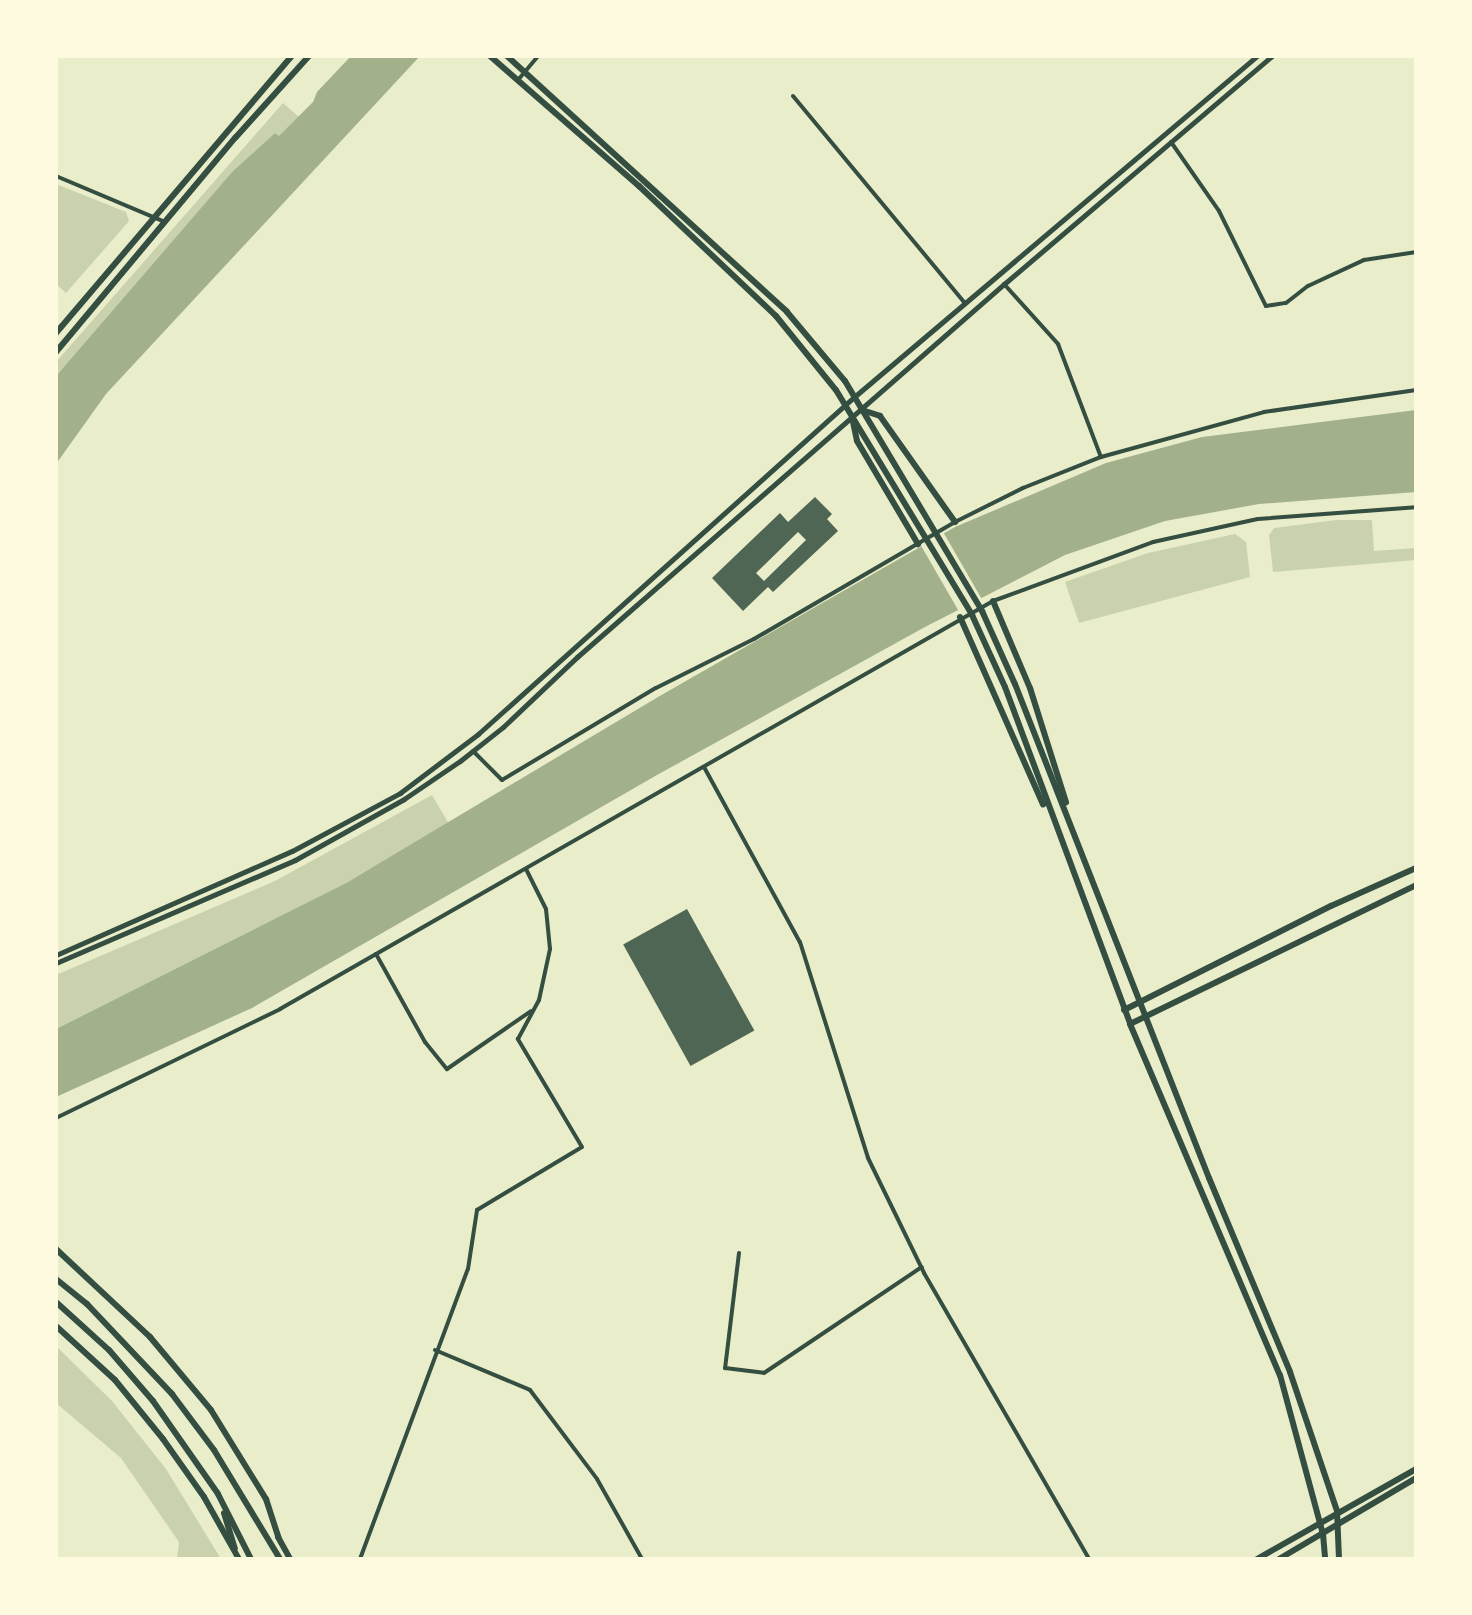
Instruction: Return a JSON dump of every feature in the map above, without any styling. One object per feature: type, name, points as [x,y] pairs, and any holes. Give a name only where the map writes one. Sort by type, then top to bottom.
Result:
[{"type":"main road","points":[[56,333],[292,56]]},
{"type":"main road","points":[[56,352],[309,56]]},
{"type":"main road","points":[[490,56],[639,186],[776,316],[845,405],[972,615],[1005,687],[1124,1010],[1280,1375],[1323,1534],[1325,1559]]},
{"type":"main road","points":[[507,56],[787,312],[845,381],[982,611],[1015,684],[1148,1016],[1209,1178],[1290,1372],[1337,1511],[1339,1559]]},
{"type":"main road","points":[[862,410],[880,416],[955,522]]},
{"type":"main road","points":[[853,418],[857,441],[918,544]]},
{"type":"main road","points":[[993,601],[1030,688],[1082,851]]},
{"type":"main road","points":[[960,617],[1067,861]]},
{"type":"main road","points":[[1124,1010],[1331,906],[1416,868]]},
{"type":"main road","points":[[1130,1024],[1416,885]]},
{"type":"main road","points":[[56,1249],[150,1337],[211,1410],[266,1499],[278,1537],[290,1559]]},
{"type":"main road","points":[[56,1279],[87,1304],[172,1394],[214,1450],[280,1559]]},
{"type":"main road","points":[[56,1302],[109,1350],[153,1401],[218,1494],[251,1559]]},
{"type":"main road","points":[[56,1326],[115,1380],[163,1439],[204,1497],[239,1559]]},
{"type":"main road","points":[[1257,1559],[1318,1521],[1416,1469]]},
{"type":"main road","points":[[1279,1559],[1416,1478]]},
{"type":"main road","points":[[218,1494],[239,1559]]},
{"type":"main road","points":[[258,1520],[278,1537]]},
{"type":"street","points":[[518,80],[538,56]]},
{"type":"street","points":[[56,955],[292,851],[400,793],[478,734],[854,397],[1257,56]]},
{"type":"street","points":[[56,963],[295,860],[404,799],[473,751],[1004,284],[1272,56]]},
{"type":"street","points":[[793,96],[964,302]]},
{"type":"street","points":[[1171,142],[1219,211],[1266,306],[1286,303],[1308,286],[1364,260],[1416,252]]},
{"type":"street","points":[[56,176],[165,222]]},
{"type":"street","points":[[1004,284],[1058,344],[1101,457]]},
{"type":"street","points":[[473,751],[502,780],[656,688],[754,639],[955,522],[1023,488],[1101,457],[1264,412],[1416,390]]},
{"type":"street","points":[[56,1118],[280,1009],[960,617],[993,601],[1153,542],[1258,519],[1416,507]]},
{"type":"street","points":[[704,767],[800,942],[868,1158],[922,1267],[1089,1559]]},
{"type":"street","points":[[360,1559],[435,1350],[468,1269],[477,1210],[582,1147],[520,1046],[521,1030],[534,1009],[548,968],[551,931],[546,909],[526,869]]},
{"type":"street","points":[[376,954],[425,1042],[447,1069],[534,1009]]},
{"type":"street","points":[[739,1253],[725,1368],[764,1373],[922,1267]]},
{"type":"street","points":[[435,1350],[530,1390],[597,1479],[642,1559]]},
{"type":"shaded area","points":[[351,56],[420,56],[106,394],[56,464],[56,376],[232,172],[275,133],[279,136],[313,102],[317,92]]},
{"type":"shaded area","points":[[283,103],[299,117],[279,137],[275,133],[232,172],[56,376],[56,362]]},
{"type":"shaded area","points":[[56,184],[126,212],[129,221],[66,293],[56,284]]},
{"type":"shaded area","points":[[1416,410],[1416,492],[1259,504],[1165,521],[1065,555],[925,627],[657,775],[252,1008],[56,1097],[56,1029],[348,882],[658,697],[955,527],[1106,463],[1202,437]]},
{"type":"shaded area","points":[[1336,520],[1372,520],[1374,551],[1416,548],[1416,560],[1273,572],[1269,535],[1274,528]]},
{"type":"shaded area","points":[[1235,534],[1246,542],[1250,577],[1079,623],[1065,582],[1148,553]]},
{"type":"shaded area","points":[[432,795],[449,824],[348,882],[56,1029],[56,975],[275,881]]},
{"type":"shaded area","points":[[56,1346],[112,1401],[166,1469],[221,1559],[177,1559],[179,1542],[121,1458],[56,1403]]},
{"type":"pier","points":[[942,530],[984,602],[961,615],[919,543]]},
{"type":"building","points":[[815,497],[832,514],[827,519],[838,531],[773,592],[768,587],[743,611],[712,578],[780,513],[788,522]],"holes":[[[798,532],[806,540],[764,581],[756,573]]]},
{"type":"building","points":[[687,909],[754,1031],[691,1066],[623,944]]}]
